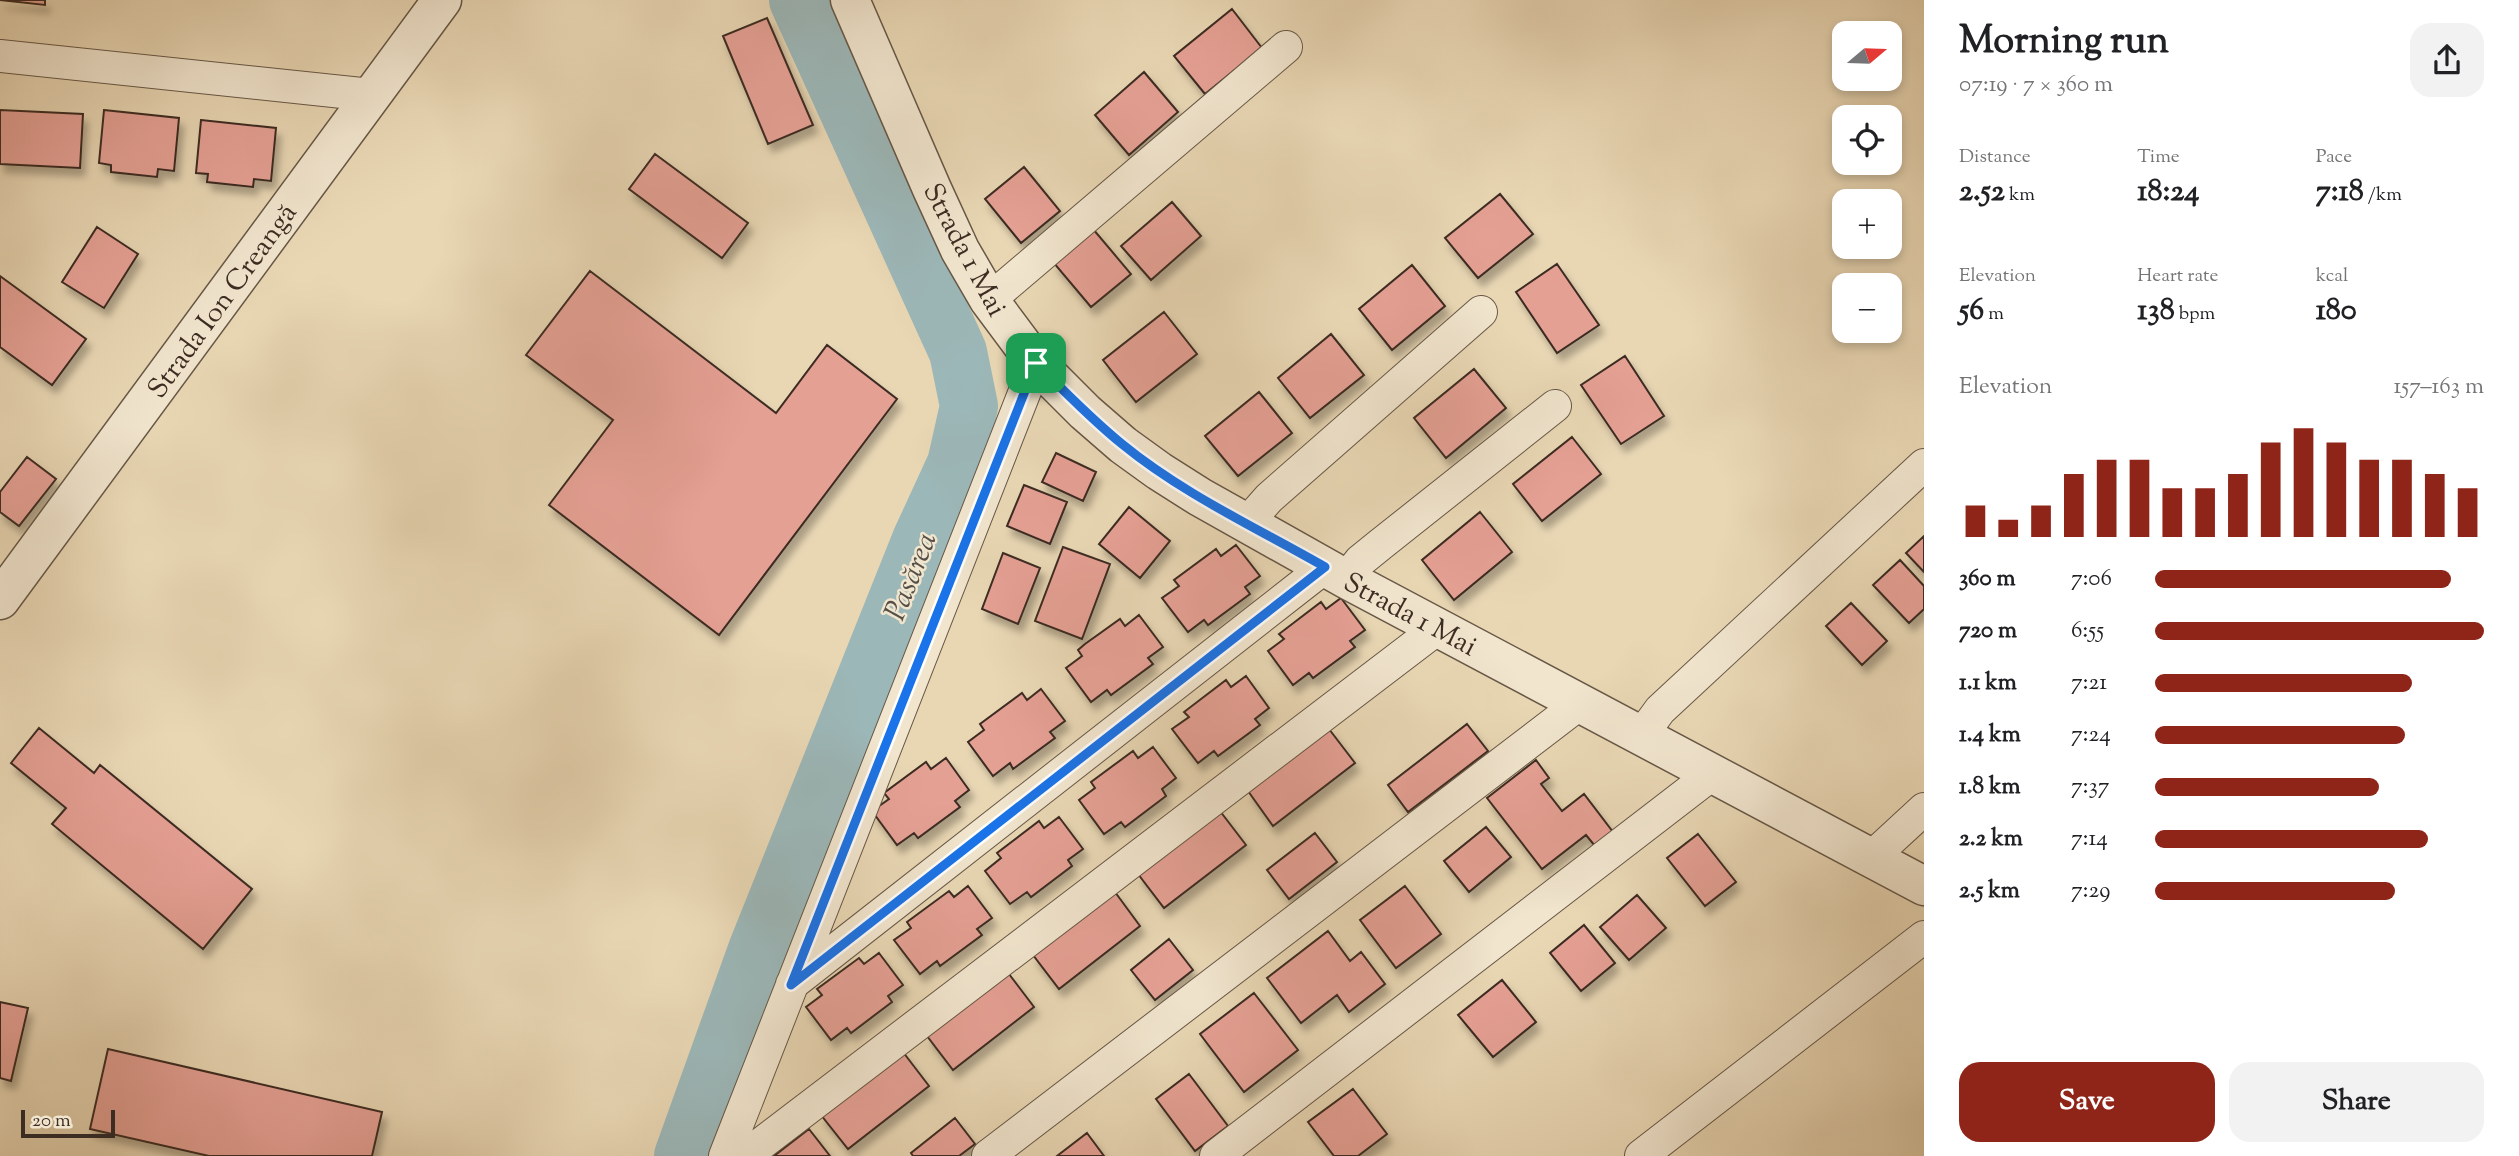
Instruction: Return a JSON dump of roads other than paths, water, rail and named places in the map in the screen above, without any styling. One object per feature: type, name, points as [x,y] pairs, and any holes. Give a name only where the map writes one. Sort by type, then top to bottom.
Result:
[{"type":"street","name":"Strada Ion Creangă","points":[[0,600],[442,0]]},
{"type":"street","name":"Strada 1 Mai","points":[[850,0],[960,250],[989,300],[1036,363],[1123,445],[1159,471],[1336,573],[1924,886]]},
{"type":"street","points":[[989,300],[1286,47]]},
{"type":"street","points":[[0,56],[371,95]]},
{"type":"street","points":[[1247,523],[1269,498],[1481,312]]},
{"type":"street","points":[[725,1156],[1036,363]]},
{"type":"street","points":[[791,985],[1336,573],[1360,561],[1555,406]]},
{"type":"street","points":[[1641,736],[1660,710],[1924,465]]},
{"type":"street","points":[[746,1156],[1438,628]]},
{"type":"street","points":[[988,1156],[1579,704]]},
{"type":"street","points":[[1216,1156],[1712,774]]},
{"type":"street","points":[[1872,857],[1924,809]]},
{"type":"street","points":[[1641,1156],[1924,937]]},
{"type":"waterway","name":"Pasărea","points":[[683,1156],[757,950],[921,540],[956,464],[969,406],[958,352],[798,0]]}]
